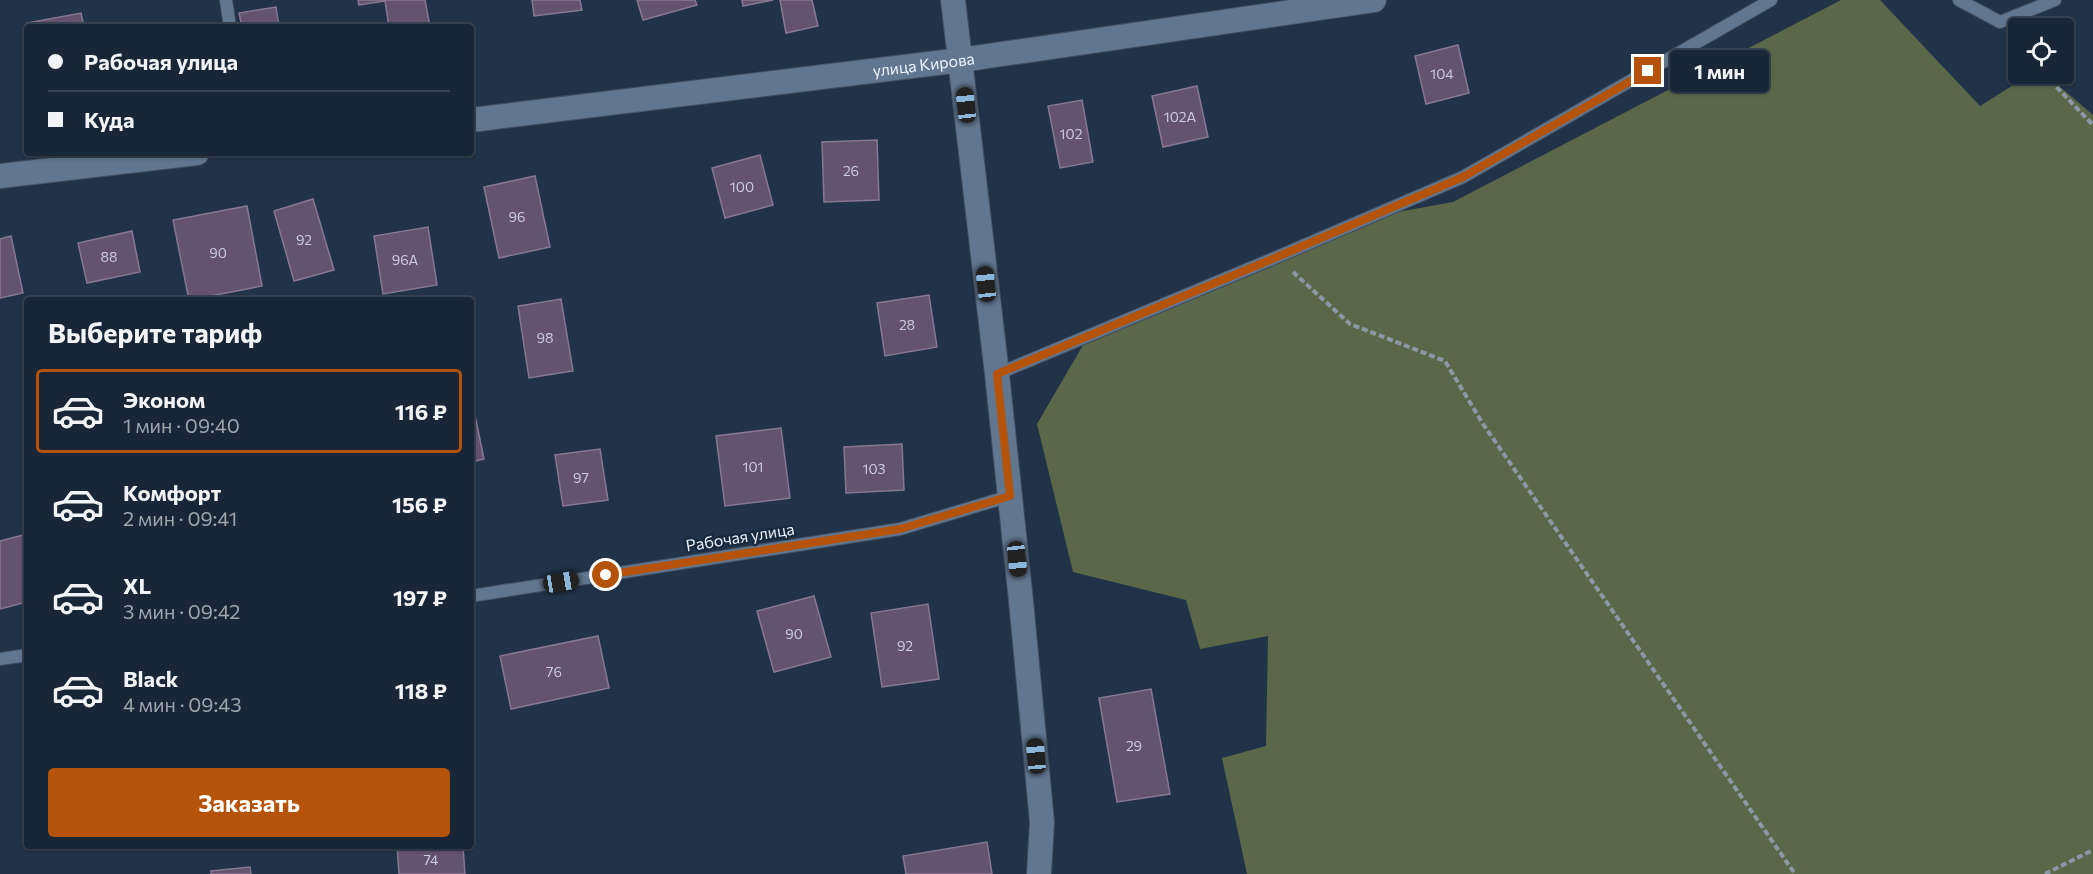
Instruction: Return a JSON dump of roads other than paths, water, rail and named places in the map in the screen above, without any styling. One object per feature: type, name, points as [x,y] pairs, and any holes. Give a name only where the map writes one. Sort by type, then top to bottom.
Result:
[{"type":"street","points":[[953,0],[1010,496],[1042,822],[1039,874]]},
{"type":"street","name":"улица Кирова","points":[[474,120],[961,60],[1374,0]]},
{"type":"street","points":[[0,177],[172,156]]},
{"type":"lane","points":[[226,0],[230,24]]},
{"type":"lane","points":[[997,374],[1463,177],[1771,0]]},
{"type":"lane","points":[[1959,0],[2000,22],[2055,0]]},
{"type":"lane","name":"Рабочая улица","points":[[474,596],[900,529],[1010,496]]},
{"type":"lane","points":[[0,659],[24,655]]}]
